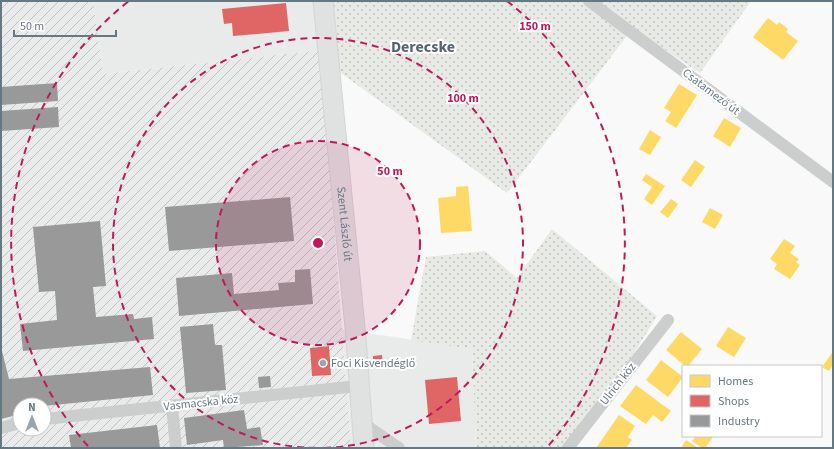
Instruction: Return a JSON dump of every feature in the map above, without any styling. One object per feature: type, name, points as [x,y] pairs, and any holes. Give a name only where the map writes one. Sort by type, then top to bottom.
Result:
[{"type":"main road","name":"Szent László út","points":[[323,1],[355,330],[358,386],[364,448]]},
{"type":"street","name":"Csatamező út","points":[[589,1],[833,182]]},
{"type":"street","name":"Ulrich köz","points":[[568,448],[668,320]]},
{"type":"street","name":"Vasmacska köz","points":[[52,418],[358,386]]},
{"type":"street","points":[[172,406],[176,448]]},
{"type":"street","points":[[361,422],[400,448]]},
{"type":"street","points":[[1,428],[12,425]]},
{"type":"shaded area","points":[[1,1],[93,1],[103,74],[321,50],[351,448],[1,448]]},
{"type":"shaded area","points":[[93,1],[328,1],[321,50],[103,74]]},
{"type":"shaded area","points":[[328,1],[751,1],[700,73],[633,28],[507,193],[334,68]]},
{"type":"shaded area","points":[[552,229],[657,316],[576,448],[476,448],[472,349],[411,340],[426,257],[485,251],[517,278]]},
{"type":"shaded area","points":[[342,329],[472,349],[476,448],[351,448]]},
{"type":"building: Homes","points":[[768,18],[777,25],[779,22],[788,29],[786,32],[798,41],[783,60],[753,37]]},
{"type":"building: Homes","points":[[679,84],[697,95],[676,128],[665,121],[671,112],[664,108]]},
{"type":"building: Homes","points":[[724,118],[741,128],[730,147],[713,136]]},
{"type":"building: Homes","points":[[650,130],[661,137],[650,155],[639,149]]},
{"type":"building: Homes","points":[[695,160],[705,167],[691,187],[681,180]]},
{"type":"building: Homes","points":[[646,174],[665,186],[652,205],[644,199],[652,187],[642,180]]},
{"type":"building: Homes","points":[[468,186],[472,231],[441,233],[438,198],[456,196],[456,187]]},
{"type":"building: Homes","points":[[671,199],[678,204],[668,218],[660,212]]},
{"type":"building: Homes","points":[[710,208],[723,215],[715,229],[702,222]]},
{"type":"building: Homes","points":[[784,239],[795,246],[790,253],[799,259],[796,262],[800,265],[790,279],[774,269],[777,264],[770,259]]},
{"type":"building: Homes","points":[[728,327],[746,338],[734,357],[716,346]]},
{"type":"building: Homes","points":[[681,332],[702,349],[689,365],[684,365],[666,350]]},
{"type":"building: Homes","points":[[832,353],[833,365],[829,371],[822,367]]},
{"type":"building: Homes","points":[[661,360],[682,376],[668,397],[646,380]]},
{"type":"building: Homes","points":[[636,385],[671,411],[662,422],[653,415],[646,424],[620,406]]},
{"type":"building: Homes","points":[[619,415],[635,426],[628,437],[632,440],[626,448],[596,448]]},
{"type":"building: Homes","points":[[695,437],[713,437],[705,448],[702,448],[692,441]]},
{"type":"building: Homes","points":[[686,440],[698,448],[681,448]]},
{"type":"building: Shops","points":[[286,3],[289,31],[233,36],[232,23],[224,24],[222,9]]},
{"type":"building: Shops","points":[[329,346],[331,375],[312,376],[310,348]]},
{"type":"building: Shops","points":[[382,355],[383,366],[373,367],[373,356]]},
{"type":"building: Shops","points":[[457,377],[461,421],[429,424],[425,380]]},
{"type":"building: Industry","points":[[57,83],[58,101],[1,105],[1,87]]},
{"type":"building: Industry","points":[[58,107],[59,127],[1,131],[1,111]]},
{"type":"building: Industry","points":[[290,197],[294,241],[169,251],[165,207]]},
{"type":"building: Industry","points":[[100,221],[106,286],[93,287],[96,317],[133,314],[134,319],[152,317],[154,339],[23,351],[20,324],[57,320],[55,291],[39,292],[33,227]]},
{"type":"building: Industry","points":[[310,269],[313,304],[179,316],[176,278],[232,273],[234,294],[279,290],[278,283],[295,282],[295,270]]},
{"type":"building: Industry","points":[[213,324],[215,345],[222,345],[226,390],[186,393],[180,327]]},
{"type":"building: Industry","points":[[1,347],[9,379],[150,367],[153,395],[52,405],[52,397],[12,397],[12,416],[1,419]]},
{"type":"building: Industry","points":[[270,376],[271,387],[259,388],[258,377]]},
{"type":"building: Industry","points":[[244,410],[247,429],[260,427],[263,445],[224,448],[223,440],[187,445],[184,418]]},
{"type":"building: Industry","points":[[157,425],[160,448],[71,448],[69,435]]},
{"type":"place","name":"Foci Kisvendéglő","points":[[323,363]]},
{"type":"district","name":"Derecske","points":[[423,47]]}]
